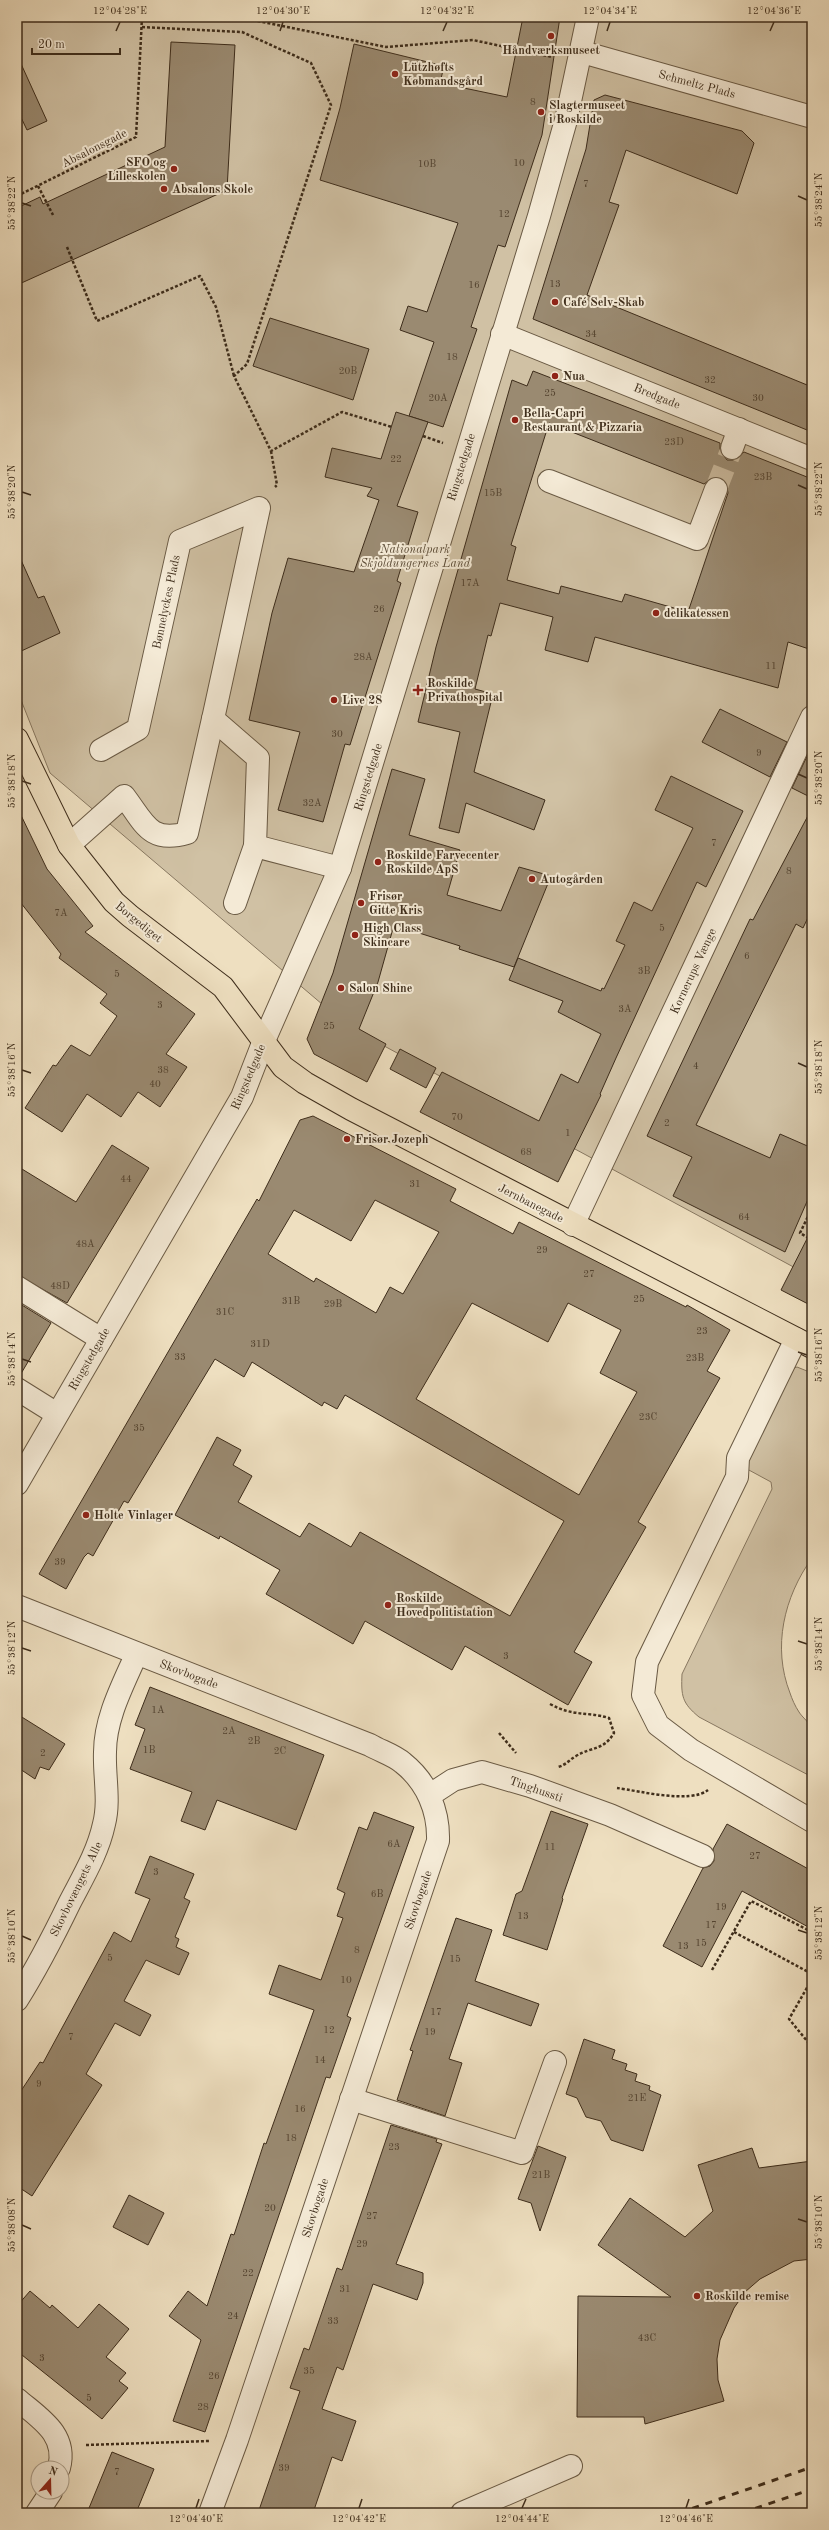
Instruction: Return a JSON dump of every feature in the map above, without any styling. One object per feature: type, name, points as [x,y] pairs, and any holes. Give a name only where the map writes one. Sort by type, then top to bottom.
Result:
[{"type":"main road","name":"Borgediget","points":[[17,739],[69,845],[114,902],[222,987],[263,1043]]},
{"type":"main road","name":"Jernbanegade","points":[[263,1043],[283,1067],[305,1083],[573,1225],[804,1343]]},
{"type":"street","name":"Ringstedgade","points":[[17,1484],[242,1097],[263,1043],[340,868],[566,120],[582,52],[588,17]]},
{"type":"street","name":"Schmeltz Plads","points":[[582,52],[812,117]]},
{"type":"street","name":"Bredgade","points":[[502,334],[735,438],[812,459]]},
{"type":"street","points":[[549,481],[697,539],[716,489]]},
{"type":"street","points":[[69,845],[124,796],[151,832],[170,838],[187,833],[259,508]]},
{"type":"street","name":"Bønnelyckes Plads","points":[[101,750],[138,729],[180,541],[259,508]]},
{"type":"street","name":"Kornerups Vænge","points":[[573,1225],[812,716]]},
{"type":"street","points":[[213,719],[258,758],[255,846],[235,903]]},
{"type":"street","points":[[255,846],[340,868]]},
{"type":"street","points":[[17,1287],[101,1339]]},
{"type":"street","points":[[804,1343],[738,1458],[737,1477],[647,1662],[643,1695],[658,1725],[691,1750],[812,1821]]},
{"type":"street","points":[[17,1389],[57,1414]]},
{"type":"street","name":"Skovbogade","points":[[17,1606],[370,1746],[403,1763],[430,1795],[439,1822],[438,1841],[238,2440],[210,2513]]},
{"type":"street","name":"Skovbovængets Alle","points":[[17,2000],[35,1972],[97,1849],[105,1823],[105,1751],[107,1729],[115,1704],[136,1654]]},
{"type":"street","name":"Tinghussti","points":[[430,1795],[453,1780],[482,1772],[573,1802],[703,1856]]},
{"type":"street","points":[[351,2099],[522,2153],[555,2062]]},
{"type":"street","points":[[17,2399],[55,2433],[60,2446],[59,2460]]},
{"type":"street","points":[[462,2513],[571,2466]]},
{"type":"street","points":[[37,2513],[45,2500]]},
{"type":"path","name":"Absalonsgade","points":[[17,196],[136,137],[142,17]]},
{"type":"path","points":[[238,17],[386,47],[473,40],[554,58],[582,52]]},
{"type":"path","points":[[142,26],[242,32],[311,63],[331,105],[247,364],[234,376]]},
{"type":"path","points":[[38,186],[53,215]]},
{"type":"path","points":[[67,247],[97,321],[200,276],[216,306],[234,376],[271,451],[277,485],[259,508]]},
{"type":"path","points":[[271,451],[342,412],[392,427]]},
{"type":"path","points":[[812,1208],[800,1233],[812,1240]]},
{"type":"path","points":[[550,1704],[566,1713],[597,1714],[609,1718],[614,1733],[608,1743],[575,1756],[567,1764],[554,1768]]},
{"type":"path","points":[[499,1733],[517,1754]]},
{"type":"path","points":[[610,1787],[681,1796],[702,1795],[731,1773]]},
{"type":"path","points":[[712,1970],[751,1901],[812,1932]]},
{"type":"path","points":[[734,1932],[812,1974]]},
{"type":"path","points":[[812,1979],[789,2019],[812,2047]]},
{"type":"path","points":[[60,2446],[238,2440]]},
{"type":"green space","name":"Nationalpark Skjoldungernes Land","points":[[17,17],[812,17],[812,1277],[349,1027],[50,773],[17,690]]},
{"type":"green space","points":[[797,1367],[812,1373],[812,1558],[794,1589],[788,1606],[782,1640],[782,1658],[790,1693],[799,1712],[812,1729],[812,1777],[699,1717],[686,1703],[682,1694],[682,1674],[772,1489],[771,1482],[747,1469],[745,1462],[791,1369]]},
{"type":"building","points":[[523,17],[560,17],[542,135],[505,247],[498,245],[471,327],[477,329],[443,427],[409,416],[434,342],[400,330],[408,306],[427,312],[458,223],[320,180],[340,108],[354,44],[444,66],[440,83],[507,97]]},
{"type":"building","name":"SFO og Lilleskolen","points":[[171,42],[235,45],[227,190],[17,285],[17,208],[40,197],[43,204],[165,147]]},
{"type":"building","points":[[17,55],[47,121],[27,130],[17,109]]},
{"type":"building","points":[[605,95],[742,131],[754,143],[737,194],[626,150],[609,202],[619,205],[587,295],[812,387],[812,432],[533,319],[586,149],[594,100]]},
{"type":"building","points":[[270,318],[369,349],[353,400],[253,366]]},
{"type":"building","points":[[533,371],[720,443],[720,450],[727,460],[734,460],[744,452],[812,479],[812,650],[788,642],[778,688],[595,637],[588,662],[545,650],[553,617],[500,603],[491,636],[488,635],[475,689],[493,694],[474,772],[545,800],[534,830],[466,803],[459,833],[439,828],[460,732],[418,722],[436,647],[512,380],[527,386]],"holes":[[[549,423],[704,484],[714,477],[726,481],[728,493],[688,612],[625,594],[622,602],[561,586],[559,594],[507,580],[516,547],[511,545]]]},
{"type":"building","points":[[396,412],[428,422],[397,506],[418,512],[397,581],[401,583],[350,745],[345,744],[323,822],[278,810],[300,732],[249,720],[272,613],[288,558],[354,572],[379,500],[367,496],[372,488],[325,477],[332,448],[381,459]]},
{"type":"building","points":[[17,551],[38,598],[44,596],[60,633],[17,653]]},
{"type":"building","points":[[720,709],[787,742],[770,777],[702,742]]},
{"type":"building","points":[[809,752],[812,754],[812,798],[792,788]]},
{"type":"building","points":[[392,769],[425,779],[409,835],[460,850],[447,895],[501,911],[519,867],[551,876],[514,967],[459,949],[460,946],[394,925],[378,982],[359,1029],[386,1044],[367,1082],[314,1054],[307,1039],[333,973]]},
{"type":"building","points":[[671,776],[743,811],[706,887],[697,882],[616,1058],[600,1094],[601,1095],[558,1182],[420,1112],[442,1072],[539,1121],[561,1074],[578,1083],[601,1034],[558,1012],[563,1001],[509,980],[518,958],[601,991],[602,988],[604,989],[625,945],[616,941],[634,902],[652,911],[693,828],[655,810]]},
{"type":"building","points":[[17,807],[47,869],[93,926],[85,932],[195,1014],[166,1054],[187,1067],[160,1107],[138,1092],[121,1117],[87,1094],[62,1132],[25,1108],[53,1065],[56,1066],[71,1045],[90,1056],[117,1016],[100,1003],[107,994],[59,958],[61,954],[17,898]]},
{"type":"building","points":[[812,808],[812,909],[803,928],[796,924],[696,1125],[770,1158],[780,1134],[812,1148],[812,1190],[785,1252],[673,1196],[692,1157],[647,1136],[750,919],[753,920]]},
{"type":"building","points":[[400,1049],[436,1068],[426,1088],[390,1069]]},
{"type":"building","points":[[313,1116],[456,1189],[450,1201],[513,1234],[519,1222],[686,1307],[687,1305],[730,1330],[707,1371],[720,1378],[638,1522],[646,1527],[574,1652],[592,1662],[568,1705],[465,1646],[452,1670],[365,1621],[353,1644],[266,1594],[280,1570],[220,1536],[219,1539],[175,1515],[217,1437],[241,1450],[233,1465],[252,1476],[238,1502],[300,1537],[309,1523],[351,1547],[360,1532],[510,1616],[564,1521],[345,1395],[337,1409],[324,1402],[322,1406],[252,1362],[244,1377],[215,1359],[128,1503],[124,1501],[93,1556],[88,1553],[84,1557],[66,1589],[39,1574],[257,1199],[259,1201],[300,1120]],"holes":[[[375,1200],[439,1232],[403,1294],[390,1287],[376,1313],[316,1278],[314,1282],[268,1254],[294,1210],[351,1241]],[[472,1303],[548,1342],[568,1303],[621,1330],[600,1373],[637,1392],[579,1495],[416,1399]]]},
{"type":"building","points":[[112,1145],[149,1168],[67,1303],[17,1275],[17,1166],[76,1202]]},
{"type":"building","points":[[812,1229],[812,1306],[781,1290]]},
{"type":"building","points":[[17,1302],[51,1323],[19,1377],[17,1377]]},
{"type":"building","points":[[150,1687],[324,1755],[296,1830],[217,1800],[205,1830],[181,1821],[192,1792],[130,1769],[145,1729],[135,1725]]},
{"type":"building","points":[[17,1714],[65,1744],[49,1770],[40,1767],[35,1779],[17,1767]]},
{"type":"building","points":[[551,1811],[588,1824],[562,1898],[563,1899],[547,1950],[503,1935],[516,1894],[522,1891]]},
{"type":"building","points":[[374,1812],[414,1827],[347,2016],[351,2018],[330,2078],[326,2077],[205,2432],[173,2421],[201,2340],[169,2316],[188,2291],[207,2306],[231,2234],[234,2235],[264,2143],[266,2144],[314,2010],[269,1994],[279,1965],[321,1980],[343,1918],[337,1916],[345,1893],[337,1889],[359,1827],[367,1830]]},
{"type":"building","points":[[727,1824],[812,1871],[812,1929],[742,1891],[702,1967],[663,1946],[703,1868],[710,1866],[714,1861],[713,1849]]},
{"type":"building","points":[[150,1856],[194,1874],[184,1898],[190,1901],[175,1937],[179,1939],[176,1947],[189,1953],[179,1975],[146,1960],[124,2001],[151,2015],[140,2036],[115,2023],[86,2074],[102,2085],[32,2196],[17,2186],[17,2097],[40,2062],[43,2063],[114,1932],[131,1942],[150,1899],[135,1893]]},
{"type":"building","points":[[456,1918],[492,1930],[475,1981],[539,2004],[531,2026],[468,2003],[449,2059],[462,2063],[445,2116],[397,2100],[413,2051],[410,2050]]},
{"type":"building","points":[[584,2039],[615,2050],[612,2059],[627,2064],[625,2070],[637,2074],[635,2081],[650,2086],[649,2090],[661,2095],[643,2151],[611,2140],[601,2121],[586,2117],[577,2098],[566,2094]]},
{"type":"building","points":[[391,2125],[437,2139],[436,2142],[442,2144],[396,2264],[423,2273],[423,2283],[417,2300],[373,2284],[343,2370],[337,2367],[322,2409],[356,2421],[342,2461],[332,2457],[313,2513],[258,2513],[300,2391],[290,2388],[304,2348],[309,2350],[337,2268],[342,2270]]},
{"type":"building","points":[[538,2146],[566,2157],[540,2231],[531,2203],[518,2199]]},
{"type":"building","points":[[752,2148],[759,2168],[812,2161],[812,2259],[794,2261],[760,2279],[745,2292],[734,2308],[720,2340],[717,2359],[718,2380],[724,2401],[645,2424],[644,2417],[577,2417],[578,2296],[671,2297],[598,2245],[630,2198],[685,2237],[713,2211],[698,2165]]},
{"type":"building","points":[[129,2195],[164,2213],[148,2245],[113,2227]]},
{"type":"building","points":[[30,2291],[50,2308],[52,2305],[78,2328],[99,2304],[129,2329],[106,2357],[126,2373],[119,2381],[128,2388],[102,2419],[17,2351],[17,2306]]},
{"type":"building","points":[[112,2452],[154,2469],[136,2513],[87,2513]]},
{"type":"tunnel","points":[[716,489],[732,448]]},
{"type":"railway","points":[[679,2513],[812,2467]]},
{"type":"railway","points":[[742,2513],[812,2489]]},
{"type":"railway","points":[[800,2513],[812,2509]]},
{"type":"place","name":"Håndværksmuseet","points":[[551,36]]},
{"type":"place","name":"Lützhøfts Købmandsgård","points":[[395,74]]},
{"type":"place","name":"Slagtermuseet i Roskilde","points":[[541,112]]},
{"type":"place","name":"SFO og Lilleskolen","points":[[174,169]]},
{"type":"place","name":"Absalons Skole","points":[[164,189]]},
{"type":"place","name":"Café Selv-Skab","points":[[555,302]]},
{"type":"place","name":"Nua","points":[[555,376]]},
{"type":"place","name":"Bella-Capri Restaurant & Pizzaria","points":[[515,420]]},
{"type":"place","name":"delikatessen","points":[[656,613]]},
{"type":"place","name":"Roskilde Privathospital","points":[[418,690]]},
{"type":"place","name":"Live 28","points":[[334,700]]},
{"type":"place","name":"Roskilde Farvecenter Roskilde ApS","points":[[378,862]]},
{"type":"place","name":"Autogården","points":[[532,879]]},
{"type":"place","name":"Frisør Gitte Kris","points":[[361,903]]},
{"type":"place","name":"High Class Skincare","points":[[355,935]]},
{"type":"place","name":"Salon Shine","points":[[341,988]]},
{"type":"place","name":"Frisør Jozeph","points":[[347,1139]]},
{"type":"place","name":"Holte Vinlager","points":[[86,1515]]},
{"type":"place","name":"Roskilde Hovedpolitistation","points":[[388,1605]]},
{"type":"place","name":"Roskilde remise","points":[[697,2296]]}]
